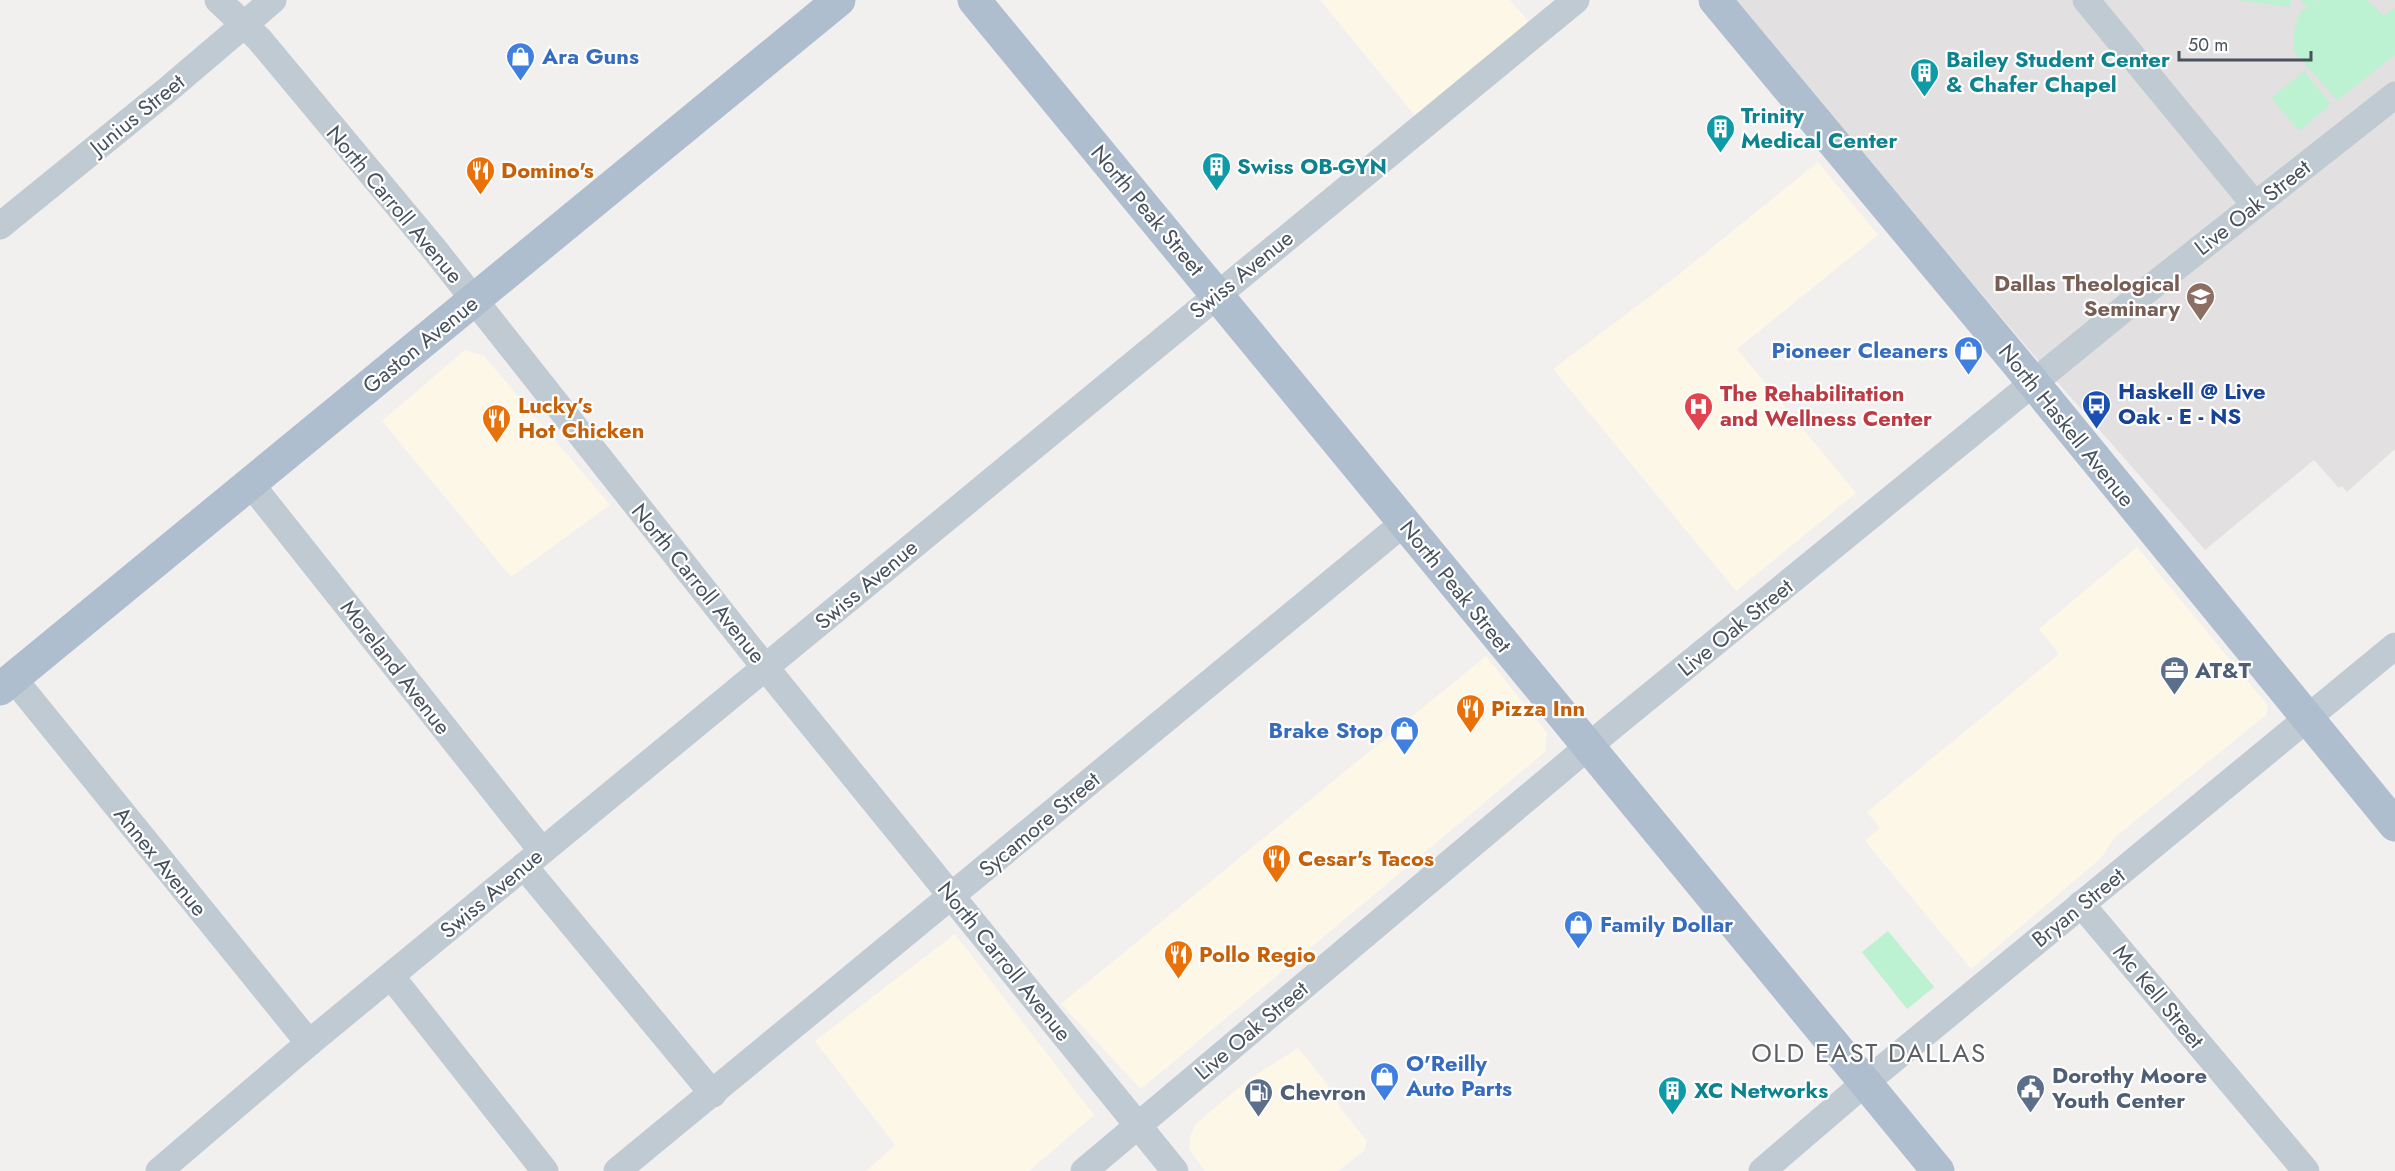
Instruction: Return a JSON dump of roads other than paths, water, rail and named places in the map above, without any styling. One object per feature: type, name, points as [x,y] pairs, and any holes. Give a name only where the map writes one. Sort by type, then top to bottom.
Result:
[{"type":"main road","name":"Gaston Avenue","points":[[7,683],[839,0]]},
{"type":"main road","name":"North Peak Street","points":[[974,0],[1938,1171]]},
{"type":"main road","name":"North Haskell Avenue","points":[[1715,0],[2395,825]]},
{"type":"street","name":"North Carroll Avenue","points":[[218,0],[259,39],[474,300],[765,667],[1175,1171]]},
{"type":"street","name":"Junius Street","points":[[0,226],[273,0]]},
{"type":"street","name":"Swiss Avenue","points":[[159,1171],[309,1043],[1576,0]]},
{"type":"street","points":[[2086,0],[2255,205]]},
{"type":"street","name":"Live Oak Street","points":[[1084,1171],[1588,747],[2033,383],[2395,94]]},
{"type":"street","name":"Moreland Avenue","points":[[250,483],[713,1094]]},
{"type":"street","name":"Sycamore Street","points":[[617,1171],[1405,522]]},
{"type":"street","name":"Bryan Street","points":[[1762,1171],[1866,1082],[2395,646]]},
{"type":"street","name":"Annex Avenue","points":[[7,683],[309,1043]]},
{"type":"street","name":"Mc Kell Street","points":[[2081,904],[2306,1171]]},
{"type":"street","points":[[391,976],[545,1171]]},
{"type":"place","name":"Ara Guns","points":[[521,82]]},
{"type":"place","name":"Bailey Student Center & Chafer Chapel","points":[[1925,98]]},
{"type":"place","name":"Trinity Medical Center","points":[[1720,154]]},
{"type":"place","name":"Swiss OB-GYN","points":[[1216,192]]},
{"type":"place","name":"Domino's","points":[[480,196]]},
{"type":"place","name":"Dallas Theological Seminary","points":[[2201,322]]},
{"type":"place","name":"Pioneer Cleaners","points":[[1969,376]]},
{"type":"place","name":"Haskell @ Live Oak - E - NS","points":[[2097,430]]},
{"type":"place","name":"The Rehabilitation and Wellness Center","points":[[1699,432]]},
{"type":"place","name":"Lucky’s Hot Chicken","points":[[497,444]]},
{"type":"place","name":"AT&T","points":[[2174,696]]},
{"type":"place","name":"Pizza Inn","points":[[1470,734]]},
{"type":"place","name":"Brake Stop","points":[[1404,756]]},
{"type":"place","name":"Cesar's Tacos","points":[[1277,884]]},
{"type":"place","name":"Family Dollar","points":[[1579,950]]},
{"type":"place","name":"Pollo Regio","points":[[1178,980]]},
{"type":"place","name":"O'Reilly Auto Parts","points":[[1385,1102]]},
{"type":"place","name":"Dorothy Moore Youth Center","points":[[2031,1114]]},
{"type":"place","name":"XC Networks","points":[[1673,1116]]},
{"type":"place","name":"Chevron","points":[[1259,1118]]},
{"type":"district","name":"OLD EAST DALLAS","points":[[1869,1053]]}]
